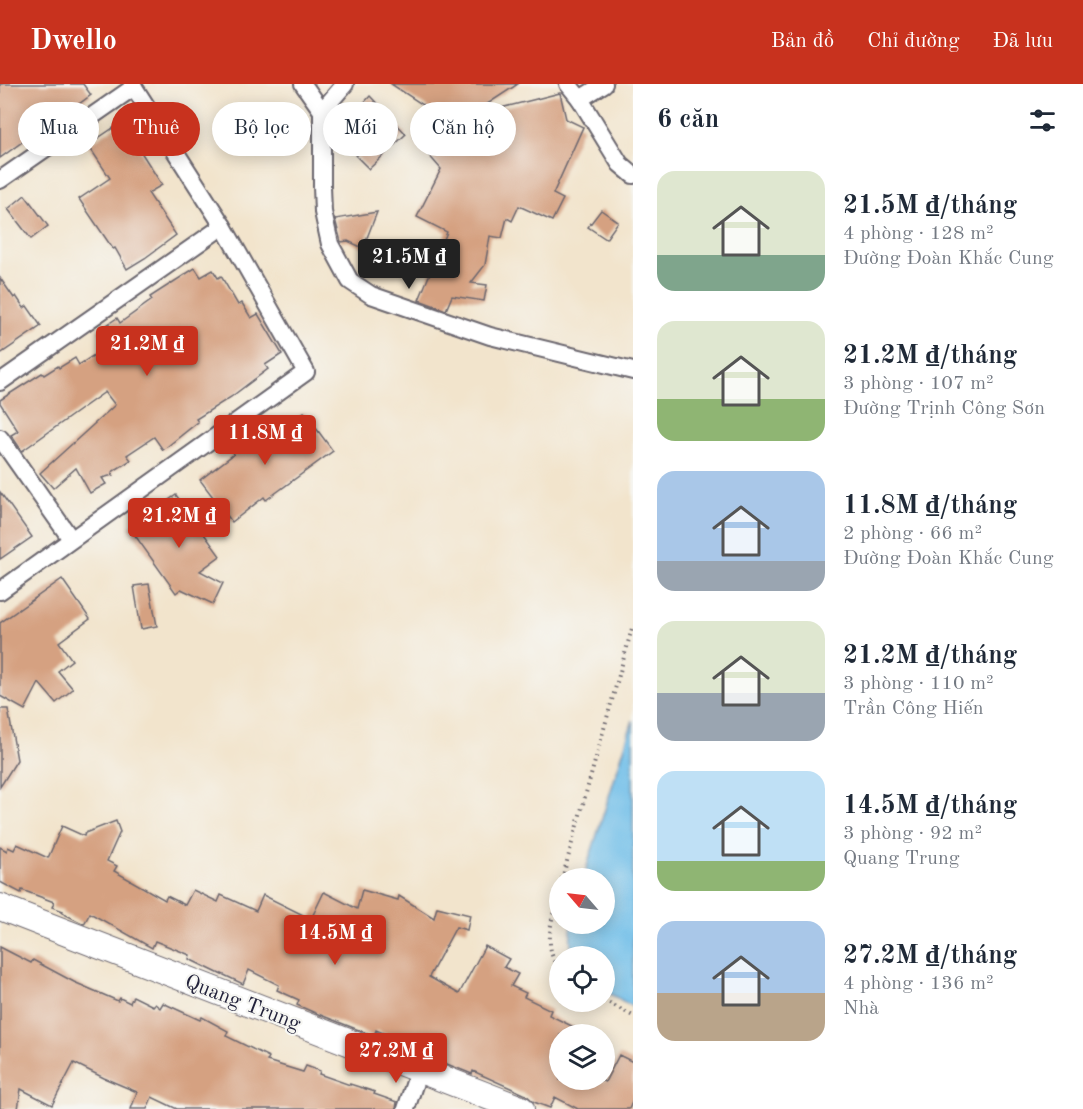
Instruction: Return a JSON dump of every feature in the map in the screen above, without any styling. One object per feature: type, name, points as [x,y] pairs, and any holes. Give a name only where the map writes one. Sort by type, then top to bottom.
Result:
[{"type":"main road","name":"Quang Trung","points":[[0,907],[520,1109]]},
{"type":"street","points":[[303,84],[322,111],[323,212],[330,244],[350,281],[371,295],[490,336],[633,371]]},
{"type":"street","points":[[322,111],[345,84]]},
{"type":"street","points":[[568,84],[580,99],[620,164],[633,176]]},
{"type":"street","points":[[580,99],[604,84]]},
{"type":"street","points":[[0,180],[133,86],[223,226],[306,372],[0,591]]},
{"type":"street","points":[[0,382],[223,226]]},
{"type":"street","points":[[0,438],[71,539]]},
{"type":"street","points":[[406,1109],[419,1070]]},
{"type":"path","points":[[565,868],[633,625]]},
{"type":"path","points":[[615,1006],[633,1016]]},
{"type":"water","points":[[633,720],[633,1007],[615,997],[615,946],[571,946],[571,934],[615,934],[615,868],[586,868]]},
{"type":"building","points":[[0,84],[83,84],[91,95],[82,102],[18,102],[18,145],[0,158]]},
{"type":"building","points":[[391,84],[518,84],[490,102],[419,102]]},
{"type":"building","points":[[560,93],[566,119],[583,127],[553,194],[563,199],[552,221],[519,206],[512,221],[507,218],[502,238],[490,236],[485,265],[471,283],[487,285],[484,301],[452,296],[446,310],[419,300],[447,232],[417,217],[441,169],[430,156],[516,156],[516,104]]},
{"type":"building","points":[[370,96],[376,102],[365,102]]},
{"type":"building","points":[[398,126],[406,134],[398,142]]},
{"type":"building","points":[[111,129],[111,156],[144,156],[162,185],[148,193],[176,235],[127,269],[115,248],[113,249],[79,199],[110,178],[95,156],[99,156],[99,138]]},
{"type":"building","points":[[356,156],[383,156],[369,169]]},
{"type":"building","points":[[25,195],[48,226],[31,239],[8,209]]},
{"type":"building","points":[[601,210],[618,222],[606,239],[588,227]]},
{"type":"building","points":[[377,212],[363,248],[348,241],[341,242],[335,219]]},
{"type":"building","points":[[195,268],[201,277],[213,270],[218,278],[221,276],[238,305],[242,303],[251,318],[258,314],[282,354],[265,365],[268,369],[231,397],[196,419],[198,422],[163,450],[154,437],[127,455],[131,460],[112,472],[113,475],[102,478],[106,484],[90,493],[76,468],[53,488],[40,473],[115,405],[105,392],[22,451],[11,435],[18,431],[0,400],[42,373],[44,375],[75,358],[79,365],[108,346],[98,331],[117,318],[120,323],[152,300],[150,297]]},
{"type":"building","points":[[0,278],[14,298],[16,296],[24,308],[27,306],[41,326],[0,354]]},
{"type":"building","points":[[304,412],[333,451],[266,500],[264,497],[232,522],[200,480],[234,454],[230,447],[243,438],[246,443],[272,427],[276,433]]},
{"type":"building","points":[[0,492],[32,537],[0,559]]},
{"type":"building","points":[[176,495],[220,556],[200,571],[223,583],[213,604],[181,589],[176,593],[129,527],[152,509],[153,511]]},
{"type":"building","points":[[62,579],[90,619],[59,642],[72,660],[58,671],[73,689],[56,703],[39,683],[25,710],[0,696],[0,623]]},
{"type":"building","points":[[149,584],[157,626],[141,629],[134,586]]},
{"type":"building","points":[[0,709],[8,709],[17,760],[0,787]]},
{"type":"building","points":[[116,821],[120,832],[107,861],[117,866],[114,871],[165,900],[167,896],[185,905],[193,890],[218,902],[221,895],[256,911],[263,895],[311,919],[324,892],[357,909],[362,890],[398,900],[399,896],[434,918],[437,907],[470,915],[467,930],[456,927],[429,977],[459,994],[485,946],[509,959],[504,967],[518,974],[511,986],[526,993],[524,997],[549,1009],[549,1015],[567,1024],[549,1024],[549,1090],[615,1090],[615,1063],[619,1055],[633,1062],[633,1100],[629,1109],[578,1109],[555,1097],[550,1108],[473,1071],[472,1074],[414,1051],[415,1046],[376,1030],[374,1036],[297,1005],[299,1000],[277,990],[279,985],[249,970],[243,984],[189,959],[190,955],[155,941],[152,948],[90,913],[84,924],[52,907],[54,902],[22,890],[21,893],[0,882],[0,847],[7,851],[8,847],[14,850],[17,844],[48,858],[62,826],[84,836],[85,833]]},
{"type":"building","points":[[0,947],[31,963],[33,960],[74,982],[118,1001],[120,998],[130,1003],[133,996],[153,1006],[155,1004],[160,1008],[163,1003],[200,1020],[202,1017],[228,1031],[226,1036],[269,1057],[267,1061],[303,1072],[306,1066],[320,1071],[319,1074],[375,1092],[374,1094],[397,1102],[396,1109],[177,1109],[152,1097],[147,1109],[131,1109],[137,1092],[74,1063],[52,1105],[21,1089],[18,1109],[0,1109]]}]
